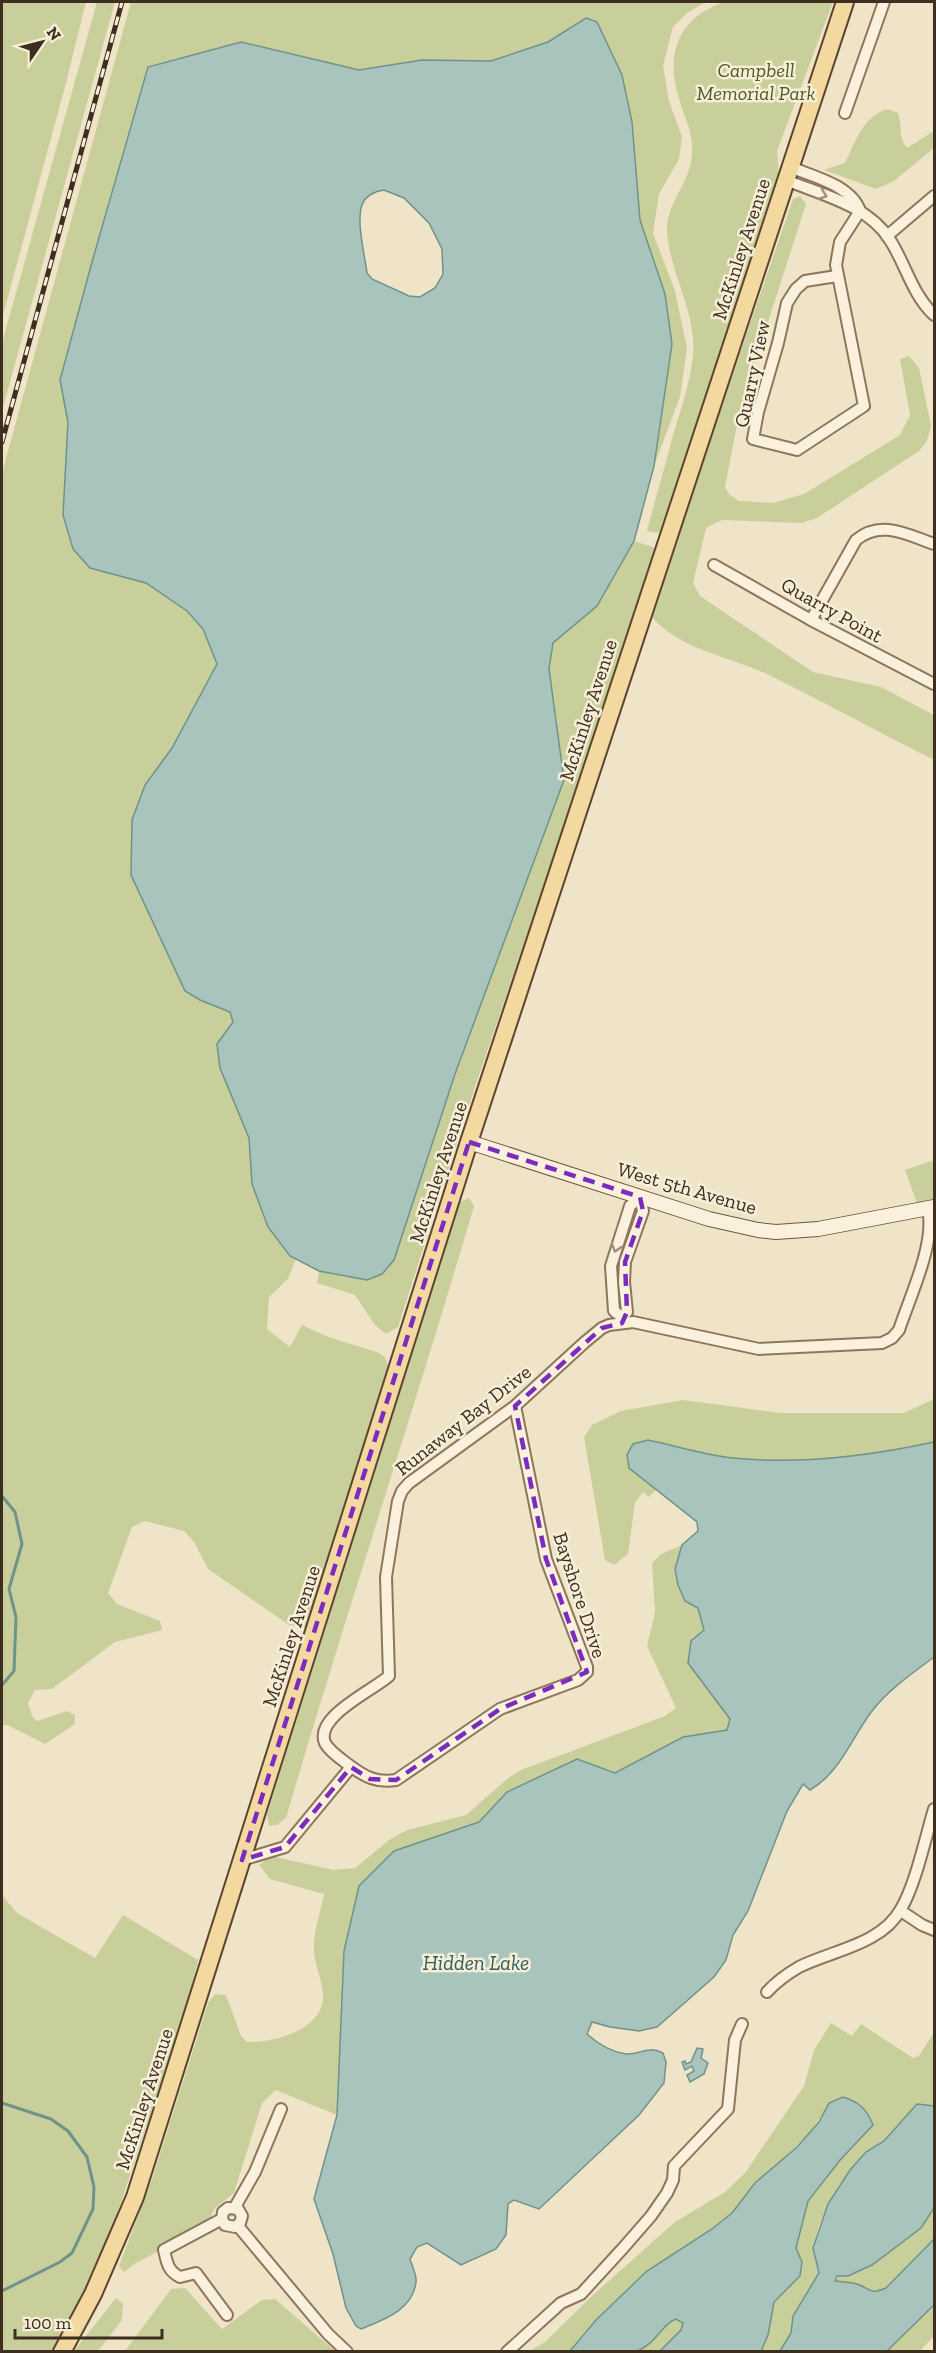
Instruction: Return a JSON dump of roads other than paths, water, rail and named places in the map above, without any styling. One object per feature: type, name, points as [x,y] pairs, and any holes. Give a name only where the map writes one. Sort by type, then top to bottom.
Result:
[{"type":"main road","name":"McKinley Avenue","points":[[62,2352],[93,2294],[135,2197],[469,1142],[845,2]]},
{"type":"main road","name":"West 5th Avenue","points":[[469,1142],[709,1219],[758,1230],[776,1232],[818,1229],[931,1208]]},
{"type":"street","points":[[845,113],[884,2]]},
{"type":"street","points":[[788,173],[860,211],[875,222],[887,236],[919,298],[934,315]]},
{"type":"street","points":[[887,236],[934,196]]},
{"type":"street","name":"Quarry View","points":[[837,276],[805,281],[790,296],[758,412],[753,439],[797,450],[864,406],[837,276],[837,252],[840,242],[860,211]]},
{"type":"street","points":[[811,620],[856,540],[863,534],[878,528],[887,529],[934,544]]},
{"type":"street","name":"Quarry Point","points":[[714,565],[811,620],[934,684]]},
{"type":"street","points":[[622,1320],[627,1312],[624,1282],[626,1262],[643,1211],[640,1197]]},
{"type":"street","name":"Runaway Bay Drive","points":[[351,1767],[333,1753],[326,1744],[323,1734],[327,1722],[336,1713],[389,1676],[387,1565],[402,1491],[409,1483],[515,1406],[602,1328],[622,1320],[759,1349],[882,1342],[892,1338],[899,1330],[929,1239],[931,1208]]},
{"type":"street","name":"Bayshore Drive","points":[[351,1767],[379,1782],[396,1780],[500,1709],[578,1680],[586,1672],[587,1667],[546,1559],[515,1406]]},
{"type":"street","points":[[242,1860],[285,1847],[351,1767]]},
{"type":"street","points":[[766,1992],[784,1976],[800,1967],[863,1942],[892,1920],[900,1911],[910,1890],[934,1809]]},
{"type":"street","points":[[900,1911],[934,1930]]},
{"type":"street","points":[[507,2352],[561,2303],[580,2294],[654,2212],[673,2180],[675,2166],[728,2109],[735,2040],[742,2024]]},
{"type":"street","points":[[227,2314],[196,2273],[180,2277],[174,2274],[168,2267],[164,2250],[222,2219],[225,2209],[235,2207],[255,2172],[281,2109]]},
{"type":"street","points":[[235,2207],[242,2216],[238,2226]]},
{"type":"street","points":[[222,2219],[228,2227],[238,2226]]},
{"type":"street","points":[[238,2226],[328,2334],[346,2352]]},
{"type":"water","points":[[586,18],[597,22],[622,75],[632,122],[640,220],[665,294],[672,344],[654,466],[634,541],[597,606],[553,643],[549,669],[564,780],[455,1074],[394,1260],[382,1274],[367,1280],[319,1271],[290,1256],[268,1227],[252,1184],[249,1138],[220,1068],[217,1044],[233,1022],[230,1012],[200,1000],[185,991],[131,875],[132,820],[145,785],[172,748],[217,664],[203,629],[187,611],[146,583],[90,568],[73,549],[63,515],[68,422],[60,380],[148,67],[241,42],[359,70],[422,60],[491,61],[548,42]],"holes":[[[384,190],[404,198],[429,223],[442,249],[443,274],[435,288],[420,297],[409,296],[372,279],[367,273],[360,230],[360,212],[365,199]]]},
{"type":"water","name":"Hidden Lake","points":[[648,1440],[722,1457],[758,1460],[834,1458],[934,1442],[934,1657],[901,1682],[879,1703],[830,1774],[810,1790],[803,1784],[787,1811],[748,1911],[733,1935],[726,1960],[714,1977],[657,2027],[639,2031],[592,2022],[587,2034],[610,2049],[626,2054],[648,2050],[663,2053],[666,2062],[664,2083],[639,2115],[539,2209],[514,2200],[508,2204],[506,2235],[496,2249],[461,2265],[427,2243],[417,2247],[410,2259],[416,2279],[414,2292],[409,2300],[396,2313],[361,2329],[356,2326],[346,2308],[333,2254],[314,2199],[337,2115],[344,1951],[359,1886],[394,1851],[479,1822],[507,1792],[577,1759],[615,1773],[683,1737],[727,1730],[730,1719],[688,1663],[691,1641],[704,1630],[698,1608],[685,1601],[678,1585],[675,1569],[682,1545],[698,1531],[697,1522],[629,1468],[627,1455],[633,1444]]},
{"type":"water","points":[[697,2048],[703,2049],[701,2058],[708,2063],[704,2074],[690,2082],[687,2075],[694,2071],[692,2066],[685,2070],[682,2062],[685,2061],[686,2064],[691,2062]]},
{"type":"water","points":[[843,2097],[862,2107],[873,2125],[841,2159],[808,2201],[796,2248],[802,2262],[800,2276],[774,2302],[768,2335],[761,2351],[660,2351],[681,2330],[683,2323],[676,2319],[666,2325],[649,2344],[634,2352],[570,2351],[596,2320],[647,2271],[712,2229],[732,2213],[755,2183],[797,2147],[819,2122],[829,2103]]},
{"type":"water","points":[[917,2104],[934,2106],[934,2208],[921,2228],[872,2265],[848,2276],[837,2276],[835,2281],[857,2284],[870,2291],[886,2288],[934,2239],[934,2305],[887,2351],[780,2351],[791,2333],[793,2316],[819,2273],[813,2248],[828,2204],[850,2170],[866,2152],[884,2141]]},
{"type":"waterway","points":[[2,1496],[15,1512],[22,1544],[9,1589],[16,1617],[14,1671],[2,1685]]},
{"type":"waterway","points":[[2,2103],[51,2119],[68,2131],[87,2157],[94,2187],[93,2209],[72,2253],[60,2262],[2,2291]]},
{"type":"railway","points":[[2,442],[122,2]]},
{"type":"park label","name":"Campbell Memorial Park","points":[[756,82]]}]
